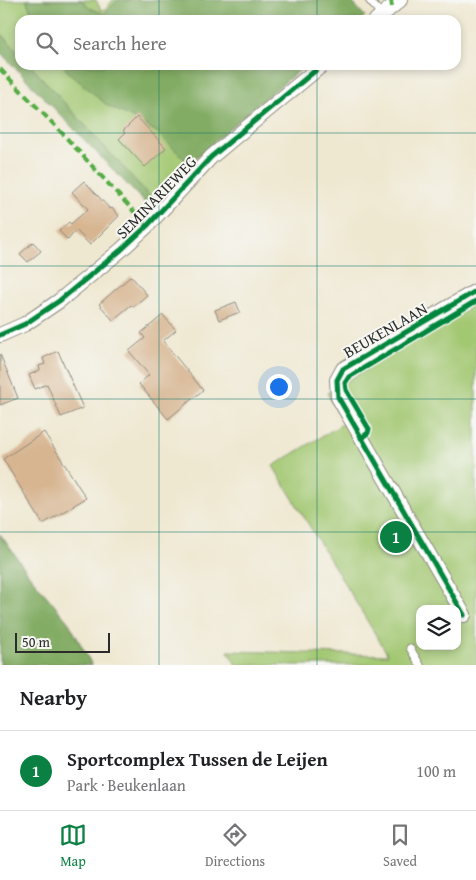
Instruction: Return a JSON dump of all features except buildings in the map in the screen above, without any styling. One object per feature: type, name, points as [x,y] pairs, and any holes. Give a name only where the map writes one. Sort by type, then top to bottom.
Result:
[{"type":"street","points":[[382,15],[400,0]]},
{"type":"street","name":"SEMINARIEWEG","points":[[0,335],[25,324],[59,301],[121,250],[147,226],[211,158],[316,70]]},
{"type":"street","name":"BEUKENLAAN","points":[[464,616],[338,397],[337,380],[343,369],[476,291]]},
{"type":"lane","points":[[369,0],[377,15]]},
{"type":"lane","points":[[410,648],[420,665]]},
{"type":"green space","points":[[0,0],[96,0],[101,10],[106,9],[113,0],[142,0],[130,15],[15,15],[15,48],[0,32]]},
{"type":"green space","points":[[26,0],[82,0],[88,7],[104,14],[118,0],[350,0],[364,15],[33,15]]},
{"type":"green space","points":[[0,32],[15,48],[15,68],[0,52]]},
{"type":"green space","points":[[17,70],[35,70],[151,198],[145,203]]},
{"type":"green space","points":[[35,70],[118,70],[194,159],[151,198]]},
{"type":"green space","points":[[300,70],[249,111],[189,164],[157,132],[108,106],[67,71]]},
{"type":"green space","points":[[476,303],[476,665],[236,665],[228,651],[388,655],[273,466],[344,423],[327,393]]},
{"type":"green space","points":[[0,534],[30,576],[69,623],[92,665],[0,665]]},
{"type":"marked path","points":[[391,0],[392,7]]},
{"type":"marked path","points":[[0,69],[147,226]]},
{"type":"cycle path","points":[[0,335],[25,324],[59,301],[121,250],[147,226],[211,157],[316,70]]},
{"type":"cycle path","points":[[464,615],[338,397],[337,380],[343,369],[476,291]]},
{"type":"cycle path","points":[[361,438],[368,433],[369,429],[346,390],[345,383],[349,377],[476,301]]},
{"type":"place","name":"Sportcomplex Tussen de Leijen","points":[[396,537]]}]
